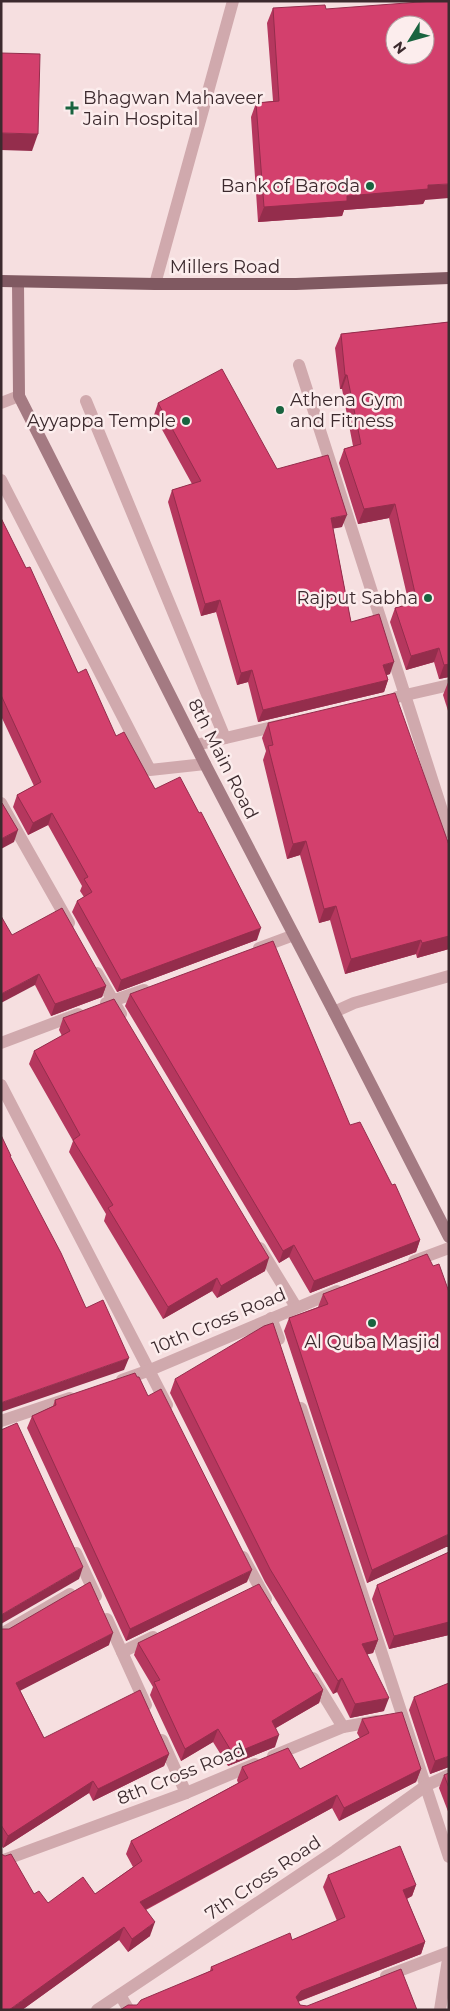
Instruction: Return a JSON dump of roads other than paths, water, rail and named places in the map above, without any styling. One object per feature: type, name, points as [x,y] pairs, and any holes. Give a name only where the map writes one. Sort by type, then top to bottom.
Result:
[{"type":"main road","name":"Millers Road","points":[[1,281],[18,283],[296,284],[449,278]]},
{"type":"street","points":[[155,284],[233,1]]},
{"type":"street","name":"8th Main Road","points":[[18,283],[19,396],[205,764],[449,1238]]},
{"type":"street","points":[[299,365],[449,832]]},
{"type":"street","points":[[1,403],[19,396]]},
{"type":"street","points":[[86,401],[224,738]]},
{"type":"street","points":[[1,480],[150,770],[205,764]]},
{"type":"street","points":[[387,700],[449,685]]},
{"type":"street","points":[[196,745],[291,722]]},
{"type":"street","points":[[1,803],[74,932]]},
{"type":"street","points":[[251,950],[294,935]]},
{"type":"street","points":[[88,958],[128,1026]]},
{"type":"street","points":[[334,1012],[354,1003],[449,976]]},
{"type":"street","points":[[1,1043],[159,984]]},
{"type":"street","points":[[1,1086],[172,1413]]},
{"type":"street","points":[[255,1239],[296,1307]]},
{"type":"street","points":[[404,1265],[449,1248]]},
{"type":"street","name":"10th Cross Road","points":[[114,1382],[150,1370],[296,1307],[350,1286]]},
{"type":"street","points":[[271,1318],[284,1354]]},
{"type":"street","points":[[10,1421],[86,1392]]},
{"type":"street","points":[[299,1400],[367,1592],[449,1856]]},
{"type":"street","points":[[70,1539],[150,1714]]},
{"type":"street","points":[[236,1543],[254,1588],[273,1611]]},
{"type":"street","points":[[1,1634],[90,1582]]},
{"type":"street","points":[[122,1652],[164,1632]]},
{"type":"street","points":[[308,1669],[343,1727]]},
{"type":"street","name":"8th Cross Road","points":[[1,1861],[186,1793],[343,1727],[404,1716]]},
{"type":"street","points":[[158,1731],[186,1793]]},
{"type":"street","name":"7th Cross Road","points":[[97,2010],[335,1851],[427,1785],[449,1775]]},
{"type":"street","points":[[374,1981],[449,1952],[440,2010]]},
{"type":"street","points":[[120,1995],[129,2010]]},
{"type":"place","name":"Bhagwan Mahaveer Jain Hospital","points":[[72,108]]},
{"type":"place","name":"Bank of Baroda","points":[[370,186]]},
{"type":"place","name":"Athena Gym and Fitness","points":[[280,410]]},
{"type":"place","name":"Ayyappa Temple","points":[[186,421]]},
{"type":"place","name":"Rajput Sabha","points":[[428,598]]},
{"type":"place","name":"Al Quba Masjid","points":[[372,1323]]}]
